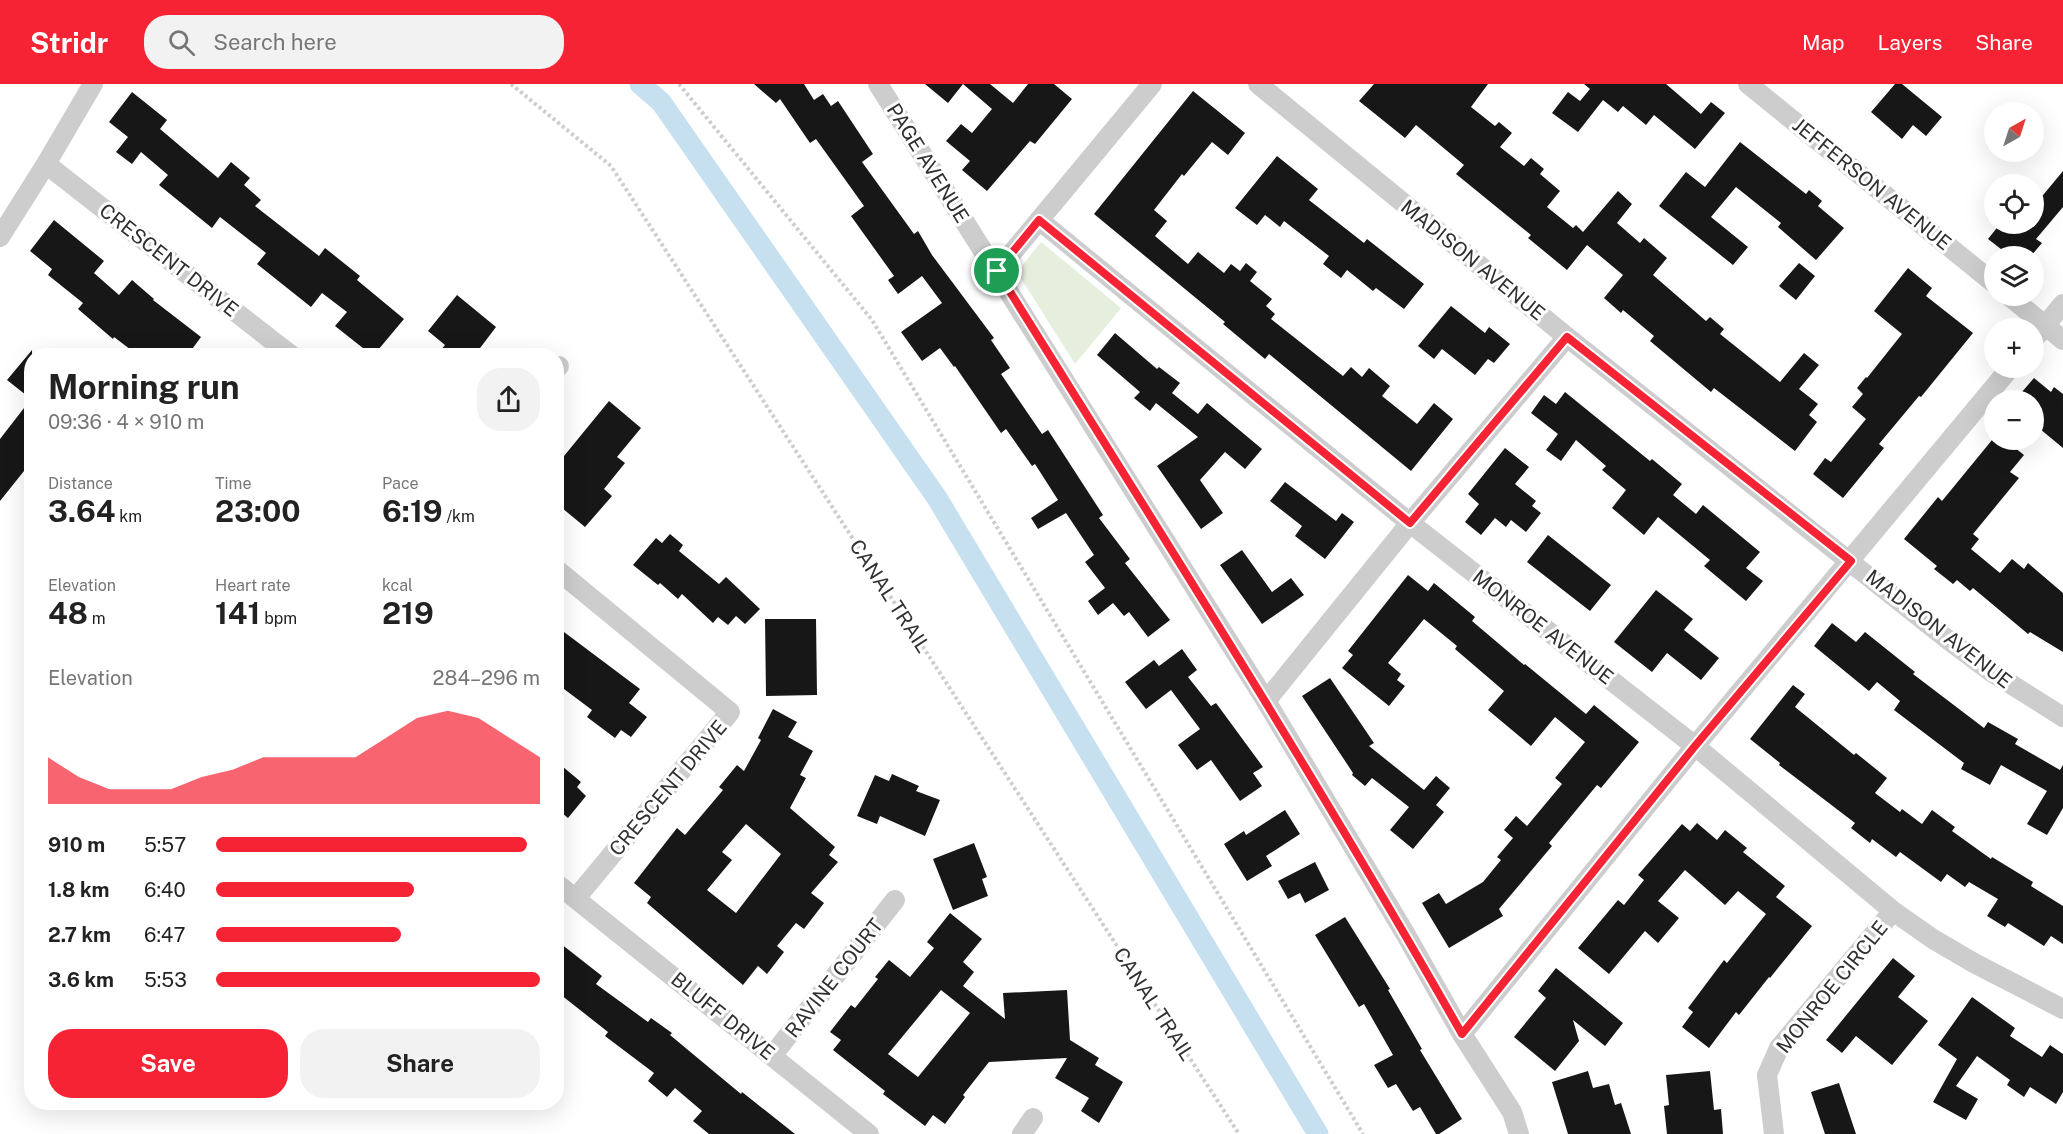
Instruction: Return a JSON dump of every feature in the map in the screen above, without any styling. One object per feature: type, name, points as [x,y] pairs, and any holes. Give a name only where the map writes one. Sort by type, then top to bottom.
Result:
[{"type":"street","points":[[0,237],[93,84]]},
{"type":"street","name":"PAGE AVENUE","points":[[878,84],[1266,701],[1406,935],[1462,1034],[1512,1112],[1519,1134]]},
{"type":"street","points":[[997,271],[1152,84]]},
{"type":"street","name":"MADISON AVENUE","points":[[1258,84],[1567,337],[1990,671],[2063,717]]},
{"type":"street","name":"JEFFERSON AVENUE","points":[[1748,84],[1984,275]]},
{"type":"street","name":"CRESCENT DRIVE","points":[[46,164],[282,348]]},
{"type":"street","name":"MONROE AVENUE","points":[[1039,220],[1410,523],[1695,746],[1893,912],[1974,963],[2063,1008]]},
{"type":"street","points":[[2044,327],[2063,304]]},
{"type":"street","points":[[2018,306],[2028,318]]},
{"type":"street","points":[[2044,333],[2063,340]]},
{"type":"street","points":[[1266,701],[1410,523],[1567,337]]},
{"type":"street","points":[[1462,1034],[1695,746],[2002,378]]},
{"type":"street","name":"CRESCENT DRIVE","points":[[564,576],[730,712],[576,898]]},
{"type":"street","name":"BLUFF DRIVE","points":[[564,888],[869,1134]]},
{"type":"street","name":"RAVINE COURT","points":[[772,1056],[895,900]]},
{"type":"street","name":"MONROE CIRCLE","points":[[1774,1134],[1767,1076],[1779,1048],[1893,912]]},
{"type":"path","name":"CANAL TRAIL","points":[[512,84],[611,166],[1239,1134]]},
{"type":"path","points":[[679,84],[872,320],[1363,1134]]},
{"type":"green space","points":[[1041,242],[1121,308],[1075,364],[1017,272]]},
{"type":"building","points":[[754,84],[804,84],[814,100],[823,94],[831,106],[838,101],[873,154],[862,162],[914,234],[918,231],[932,255],[994,338],[991,340],[1010,368],[1001,374],[1042,434],[1048,430],[1103,515],[1099,518],[1130,559],[1125,563],[1170,620],[1148,637],[1129,612],[1124,616],[1113,603],[1098,615],[1088,601],[1105,588],[1085,562],[1094,555],[1066,513],[1038,529],[1031,518],[1058,500],[1035,464],[1032,466],[1006,429],[1001,433],[940,348],[922,361],[901,332],[942,303],[922,276],[898,294],[888,280],[894,276],[851,216],[864,206],[816,139],[810,143],[780,99],[776,103]]},
{"type":"building","points":[[925,84],[963,84],[948,103]]},
{"type":"building","points":[[963,84],[990,84],[1013,103],[1028,84],[1054,84],[1072,99],[1035,144],[1030,141],[987,191],[962,170],[970,161],[946,141],[961,124],[972,133],[992,109]]},
{"type":"building","points":[[1374,84],[1488,84],[1471,107],[1495,126],[1499,122],[1512,133],[1500,147],[1524,166],[1531,158],[1544,169],[1540,174],[1560,191],[1547,207],[1573,228],[1576,225],[1583,232],[1618,191],[1632,204],[1617,223],[1640,243],[1644,238],[1667,258],[1653,275],[1706,321],[1710,317],[1724,329],[1720,334],[1780,382],[1804,353],[1819,365],[1799,389],[1818,404],[1809,415],[1817,422],[1795,451],[1714,388],[1711,392],[1650,341],[1654,336],[1623,310],[1621,313],[1604,298],[1623,275],[1587,245],[1567,270],[1528,238],[1531,235],[1456,174],[1464,165],[1416,125],[1405,138],[1359,101]]},
{"type":"building","points":[[1584,84],[1666,84],[1701,114],[1711,102],[1725,113],[1695,149],[1654,115],[1646,125],[1623,106],[1618,112],[1603,100],[1578,132],[1552,113],[1568,92],[1580,101],[1590,89]]},
{"type":"building","points":[[1895,84],[1902,84],[1942,117],[1926,136],[1913,125],[1902,139],[1871,112]]},
{"type":"building","points":[[1193,91],[1245,133],[1228,155],[1212,142],[1184,176],[1182,174],[1154,210],[1167,221],[1155,236],[1188,264],[1198,252],[1224,273],[1231,264],[1240,271],[1246,263],[1257,272],[1250,281],[1272,299],[1266,306],[1275,314],[1271,319],[1343,376],[1351,367],[1362,377],[1369,368],[1390,386],[1382,396],[1417,424],[1434,403],[1453,419],[1411,471],[1269,354],[1265,359],[1223,324],[1225,322],[1094,214]]},
{"type":"building","points":[[132,92],[167,120],[160,129],[218,178],[231,162],[250,178],[244,185],[261,200],[255,206],[319,256],[325,248],[360,276],[357,280],[404,319],[380,348],[363,348],[335,326],[347,312],[322,293],[311,307],[257,264],[266,253],[220,217],[212,228],[159,185],[168,175],[141,152],[132,164],[116,152],[128,137],[109,122]]},
{"type":"building","points":[[1740,142],[1806,194],[1809,190],[1822,201],[1818,206],[1844,228],[1816,260],[1778,227],[1781,223],[1736,187],[1711,217],[1748,247],[1733,265],[1659,206],[1686,172],[1705,187]]},
{"type":"building","points":[[1277,156],[1318,189],[1309,200],[1364,243],[1367,239],[1424,284],[1404,309],[1376,288],[1373,291],[1347,270],[1341,278],[1323,264],[1329,256],[1284,221],[1280,227],[1265,215],[1257,225],[1235,208]]},
{"type":"building","points":[[2063,171],[2063,207],[2044,230],[2044,194]]},
{"type":"building","points":[[54,220],[104,261],[94,273],[119,295],[132,280],[153,300],[201,337],[193,348],[128,348],[114,337],[113,339],[78,309],[83,303],[48,275],[52,269],[30,251]]},
{"type":"building","points":[[1992,234],[2040,234],[2036,239],[2042,243],[2039,246],[1997,246],[1988,239]]},
{"type":"building","points":[[1799,263],[1815,276],[1796,300],[1779,286]]},
{"type":"building","points":[[1908,268],[1932,288],[1926,296],[1973,333],[1879,444],[1884,448],[1843,498],[1813,474],[1825,458],[1831,462],[1866,419],[1852,407],[1863,394],[1857,388],[1902,334],[1874,311]]},
{"type":"building","points":[[457,295],[496,327],[480,348],[443,348],[445,345],[428,331]]},
{"type":"building","points":[[1451,306],[1485,333],[1489,327],[1510,344],[1494,363],[1488,359],[1475,375],[1442,349],[1434,359],[1418,346]]},
{"type":"building","points":[[1115,333],[1157,369],[1159,367],[1180,383],[1172,393],[1198,414],[1207,403],[1262,449],[1245,469],[1225,452],[1200,480],[1223,513],[1201,529],[1157,466],[1198,437],[1156,403],[1150,411],[1134,398],[1140,392],[1097,355]]},
{"type":"building","points":[[24,360],[24,393],[7,380]]},
{"type":"building","points":[[2034,378],[2051,392],[2054,387],[2063,394],[2063,448],[2044,432],[2044,390],[2024,390]]},
{"type":"building","points":[[1565,392],[1682,484],[1673,495],[1696,514],[1703,505],[1760,552],[1746,568],[1763,581],[1746,601],[1704,566],[1710,560],[1658,517],[1644,535],[1612,508],[1626,490],[1602,470],[1606,466],[1576,440],[1561,461],[1546,450],[1558,434],[1531,413],[1544,395],[1556,404]]},
{"type":"building","points":[[609,401],[641,428],[617,457],[625,463],[604,489],[612,496],[585,527],[564,510],[564,456]]},
{"type":"building","points":[[24,408],[24,471],[0,501],[0,439]]},
{"type":"building","points":[[1505,448],[1529,467],[1515,484],[1536,501],[1532,506],[1541,513],[1526,532],[1511,520],[1506,527],[1495,518],[1481,535],[1465,522],[1479,504],[1468,494]]},
{"type":"building","points":[[1984,450],[2018,450],[2024,455],[2010,472],[2019,478],[1973,534],[1979,539],[1971,549],[2000,573],[2012,559],[2024,569],[2028,563],[2063,593],[2063,652],[2030,632],[2028,634],[1973,588],[1970,591],[1957,580],[1953,584],[1934,569],[1937,566],[1904,539],[1938,497],[1942,501]]},
{"type":"building","points":[[1285,482],[1336,521],[1342,513],[1354,522],[1325,559],[1295,536],[1302,526],[1270,501]]},
{"type":"building","points":[[670,534],[683,545],[679,551],[719,584],[726,577],[760,609],[745,624],[736,616],[728,625],[718,617],[713,623],[682,594],[678,599],[660,583],[658,585],[633,565],[656,538],[662,543]]},
{"type":"building","points":[[1548,535],[1611,585],[1590,611],[1527,562]]},
{"type":"building","points":[[1242,550],[1272,592],[1291,578],[1304,595],[1262,624],[1220,565]]},
{"type":"building","points":[[1408,575],[1428,591],[1434,583],[1475,617],[1472,621],[1586,714],[1594,705],[1639,742],[1601,788],[1597,785],[1549,843],[1552,846],[1499,909],[1503,916],[1449,948],[1422,903],[1439,893],[1446,904],[1483,882],[1501,860],[1497,857],[1513,838],[1504,830],[1516,816],[1527,826],[1562,784],[1555,778],[1585,742],[1555,717],[1531,746],[1488,710],[1504,691],[1455,649],[1457,646],[1424,619],[1388,663],[1401,674],[1397,680],[1405,686],[1389,706],[1342,668],[1353,655],[1348,651]]},
{"type":"building","points":[[1656,590],[1693,619],[1684,630],[1719,658],[1701,680],[1667,653],[1652,672],[1614,642]]},
{"type":"building","points":[[765,619],[816,619],[817,695],[766,696]]},
{"type":"building","points":[[1832,623],[1856,642],[1865,632],[1915,672],[1913,674],[1984,728],[1988,722],[2018,739],[2015,744],[2060,770],[2063,765],[2063,808],[2047,835],[2027,824],[2047,791],[2001,765],[1990,785],[1961,769],[1964,763],[1894,710],[1900,701],[1877,682],[1869,691],[1814,646]]},
{"type":"building","points":[[564,632],[640,689],[629,703],[647,717],[631,737],[621,730],[615,738],[587,717],[592,710],[564,689]]},
{"type":"building","points":[[1182,649],[1197,670],[1188,677],[1211,706],[1216,703],[1263,767],[1253,773],[1262,786],[1240,801],[1211,760],[1197,770],[1178,745],[1200,729],[1171,690],[1146,709],[1125,682],[1154,660],[1159,666]]},
{"type":"building","points":[[1330,678],[1374,743],[1369,746],[1424,790],[1436,776],[1450,788],[1436,805],[1444,812],[1413,849],[1390,830],[1409,807],[1372,778],[1365,786],[1352,775],[1353,773],[1302,696]]},
{"type":"building","points":[[1793,685],[1805,694],[1795,707],[1854,755],[1856,753],[1887,778],[1875,793],[1900,812],[1902,809],[1922,824],[1932,810],[1955,827],[1952,831],[1991,859],[1992,857],[2033,882],[2031,886],[2063,906],[2063,944],[2051,936],[2044,946],[2008,923],[2005,927],[1987,916],[1998,899],[1969,882],[1965,887],[1947,874],[1941,882],[1900,852],[1896,857],[1872,839],[1870,843],[1851,828],[1855,823],[1779,765],[1780,763],[1750,739]]},
{"type":"building","points":[[773,709],[797,722],[788,737],[813,751],[800,775],[806,778],[790,808],[835,847],[829,855],[838,862],[811,893],[824,903],[804,929],[796,923],[777,946],[784,952],[767,974],[758,966],[743,985],[647,903],[651,897],[634,883],[677,828],[685,835],[723,790],[719,787],[737,765],[744,771],[761,740],[758,738]],"holes":[[[746,824],[781,854],[736,913],[707,890],[732,860],[722,852]]]},
{"type":"building","points":[[564,768],[581,782],[577,787],[586,796],[568,818],[564,815]]},
{"type":"building","points":[[892,774],[919,786],[916,791],[940,800],[925,836],[880,816],[877,824],[857,816],[875,775],[889,781]]},
{"type":"building","points":[[1285,810],[1300,834],[1266,856],[1272,866],[1247,881],[1224,844],[1244,831],[1246,835]]},
{"type":"building","points":[[1697,823],[1717,840],[1725,830],[1747,848],[1743,852],[1785,886],[1776,897],[1812,926],[1739,1015],[1736,1012],[1709,1048],[1682,1027],[1693,1012],[1688,1008],[1724,960],[1727,963],[1766,914],[1738,891],[1725,905],[1685,870],[1658,901],[1679,918],[1658,943],[1645,931],[1609,974],[1578,948],[1618,900],[1624,905],[1644,880],[1638,875],[1682,824],[1690,831]]},
{"type":"building","points":[[974,843],[987,877],[982,879],[988,896],[953,910],[933,859]]},
{"type":"building","points":[[1315,862],[1329,890],[1305,903],[1300,893],[1288,899],[1278,881]]},
{"type":"building","points":[[950,913],[982,939],[963,962],[974,972],[963,986],[1005,1019],[1003,993],[1067,990],[1070,1040],[1099,1058],[1095,1065],[1123,1082],[1099,1123],[1081,1111],[1089,1098],[1055,1078],[1067,1058],[989,1062],[963,1095],[965,1097],[945,1124],[933,1115],[925,1126],[883,1094],[885,1091],[833,1050],[841,1040],[830,1032],[851,1005],[855,1008],[878,979],[875,977],[889,960],[910,977],[934,948],[927,942]],"holes":[[[941,990],[970,1013],[918,1077],[888,1054]]]},
{"type":"building","points":[[1345,917],[1390,989],[1388,990],[1422,1049],[1420,1050],[1462,1119],[1439,1134],[1436,1134],[1420,1107],[1413,1111],[1396,1084],[1388,1088],[1374,1065],[1393,1055],[1364,1004],[1359,1007],[1315,935]]},
{"type":"building","points":[[564,946],[602,976],[596,984],[648,1022],[651,1018],[672,1033],[670,1035],[741,1094],[742,1092],[795,1134],[709,1134],[693,1121],[702,1111],[675,1088],[667,1097],[648,1081],[654,1073],[605,1036],[608,1032],[564,997]]},
{"type":"building","points":[[1893,958],[1915,976],[1898,997],[1928,1021],[1892,1065],[1856,1036],[1842,1053],[1826,1040]]},
{"type":"building","points":[[1556,968],[1623,1023],[1605,1046],[1573,1020],[1579,1041],[1555,1071],[1514,1037],[1546,998],[1538,991]]},
{"type":"building","points":[[1972,997],[2015,1028],[2010,1036],[2042,1057],[2050,1045],[2063,1054],[2063,1092],[2056,1104],[2030,1087],[2024,1097],[2007,1085],[2010,1080],[1977,1056],[1956,1086],[1978,1099],[1966,1120],[1933,1102],[1957,1059],[1938,1045]]},
{"type":"building","points":[[1588,1071],[1593,1088],[1609,1084],[1615,1105],[1621,1103],[1631,1134],[1568,1134],[1552,1082]]},
{"type":"building","points":[[1710,1071],[1714,1110],[1721,1109],[1723,1134],[1667,1134],[1664,1106],[1669,1105],[1666,1075]]},
{"type":"building","points":[[1839,1083],[1856,1134],[1825,1134],[1811,1092]]},
{"type":"waterway","points":[[640,84],[661,102],[937,498],[1318,1134]]},
{"type":"route","points":[[1039,220],[1410,523],[1567,337],[1851,561],[1695,746],[1462,1034],[1406,935],[1266,701],[997,271],[1039,220]]}]
